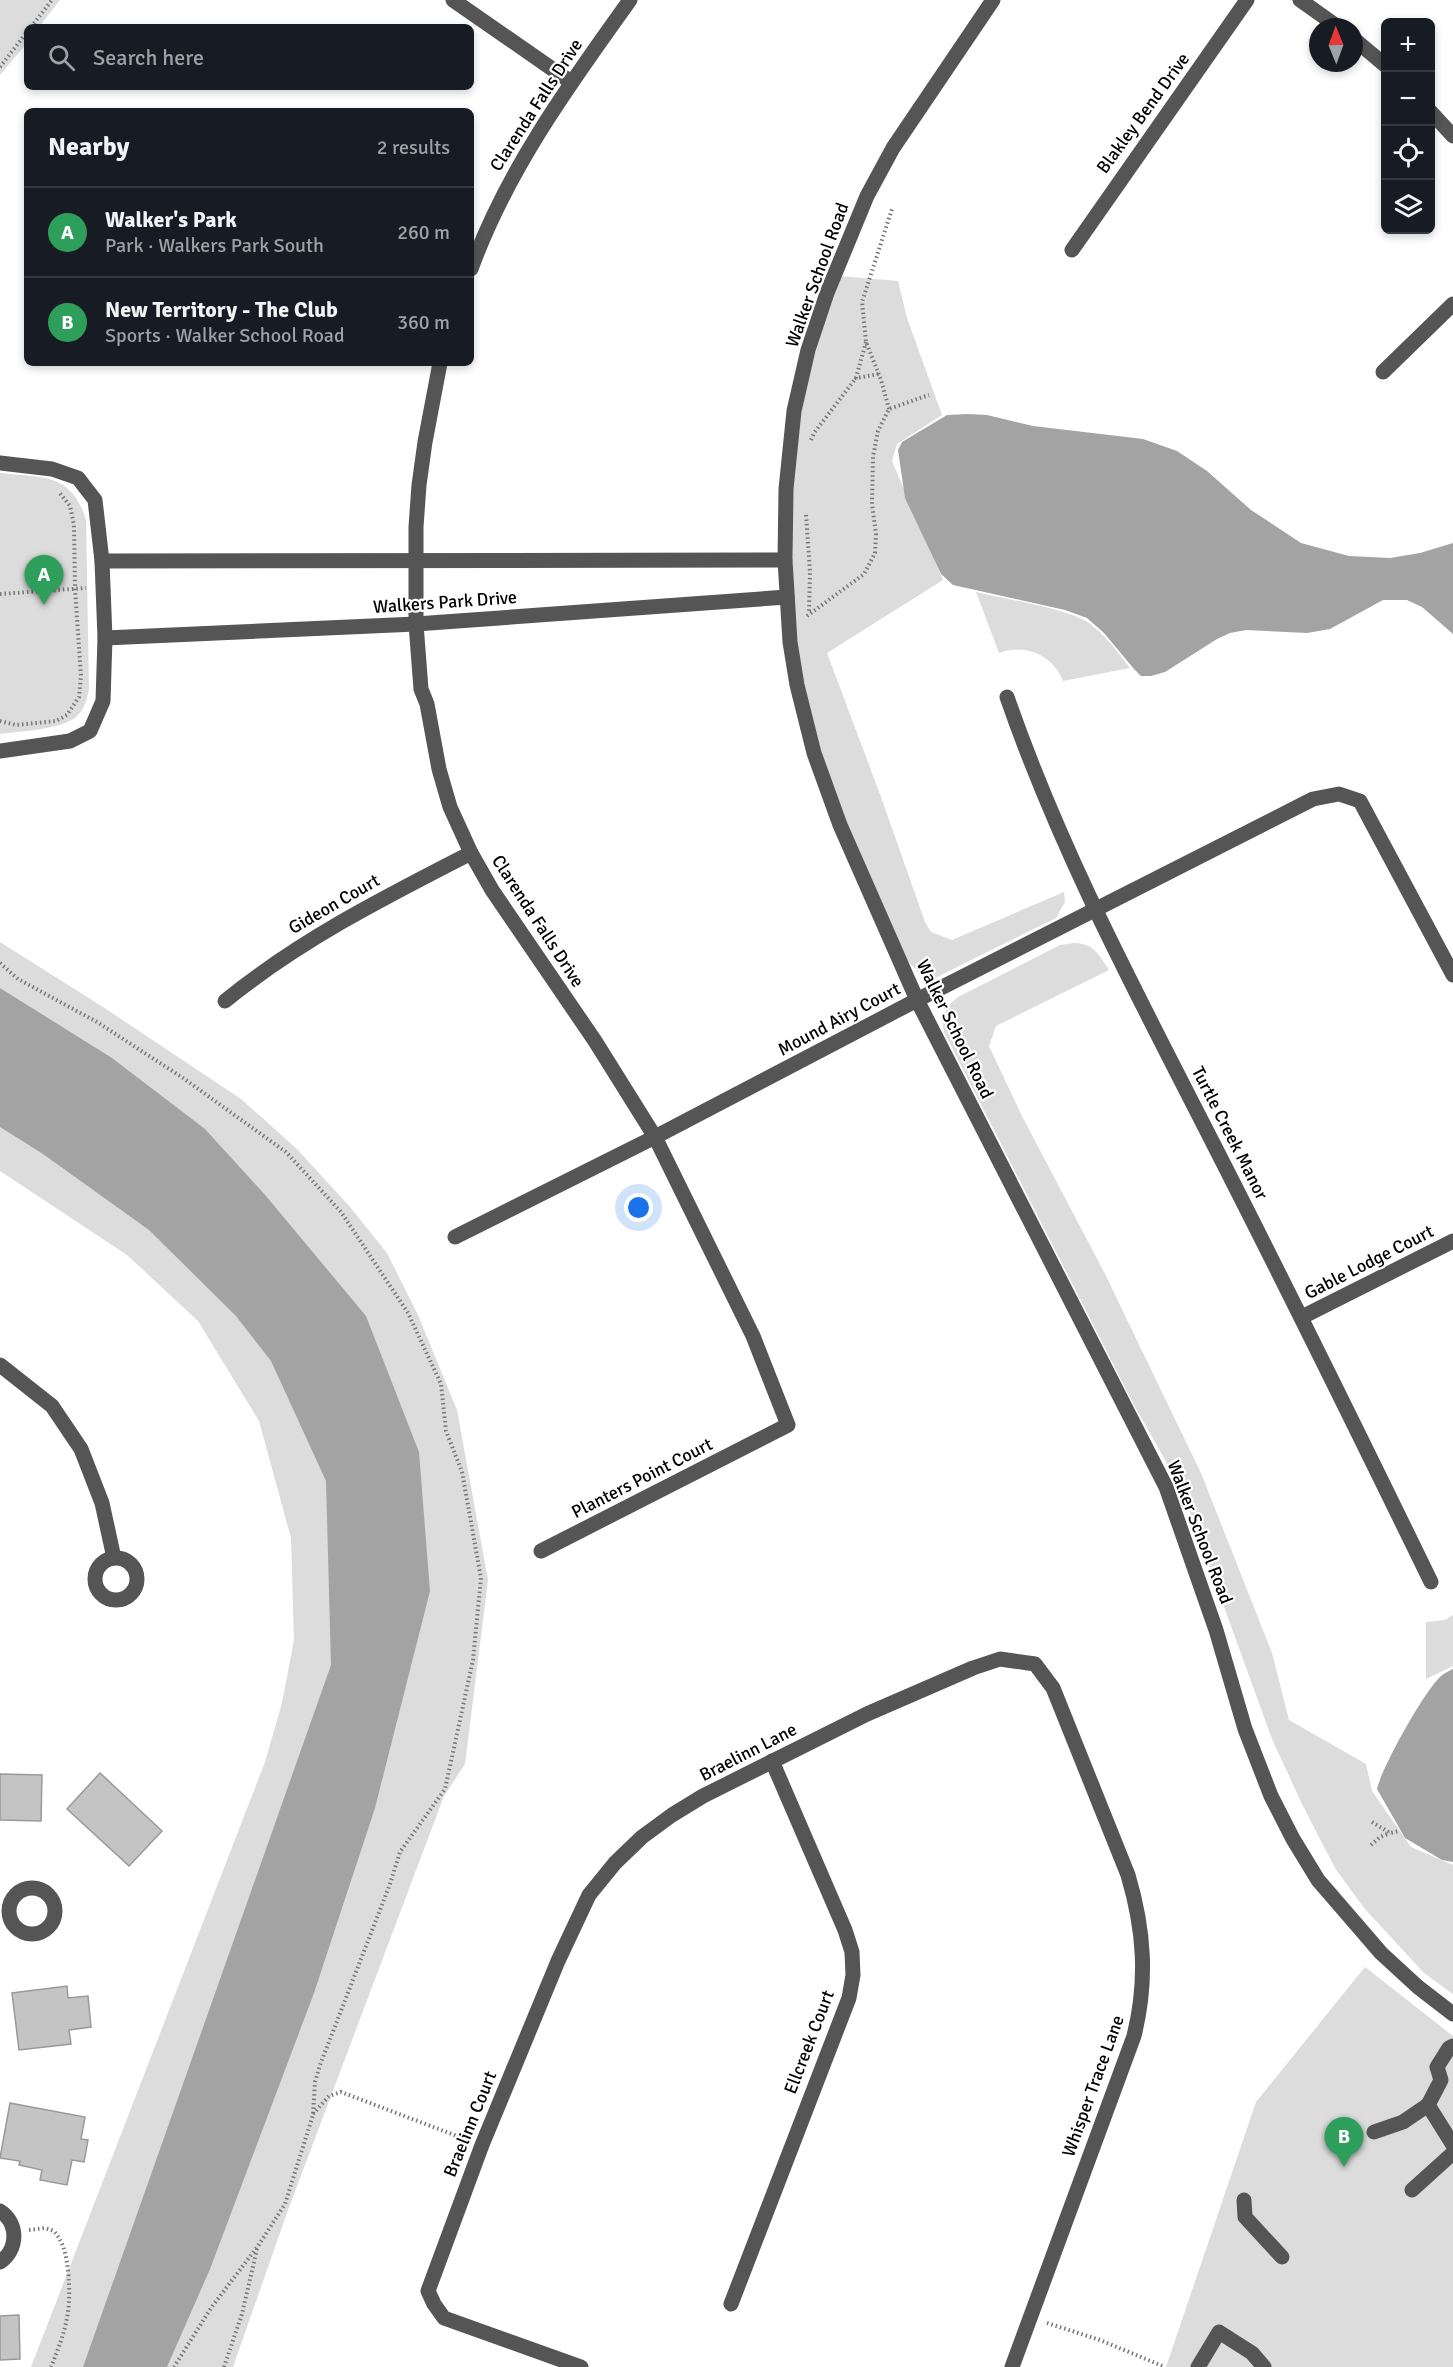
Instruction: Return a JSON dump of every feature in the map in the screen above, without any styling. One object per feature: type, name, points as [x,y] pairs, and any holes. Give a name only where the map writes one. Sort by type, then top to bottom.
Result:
[{"type":"street","points":[[453,0],[571,82]]},
{"type":"street","name":"Clarenda Falls Drive","points":[[474,262],[503,192],[525,154],[571,82],[630,0]]},
{"type":"street","name":"Walker School Road","points":[[993,0],[893,148],[867,196],[827,293],[808,350],[794,411],[786,489],[787,597],[797,685],[814,753],[840,825],[917,1000],[1166,1487],[1216,1630],[1245,1729],[1271,1796],[1318,1880],[1381,1953],[1418,1987],[1453,2014]]},
{"type":"street","name":"Blakley Bend Drive","points":[[1072,250],[1247,0]]},
{"type":"street","points":[[1300,0],[1325,18]]},
{"type":"street","points":[[1363,47],[1381,62]]},
{"type":"street","points":[[1435,116],[1453,136]]},
{"type":"street","points":[[1383,372],[1453,304]]},
{"type":"street","name":"Clarenda Falls Drive","points":[[439,366],[420,474],[415,561],[416,624],[421,689],[427,704],[439,770],[450,807],[471,853],[492,890],[595,1041],[655,1137],[753,1336],[788,1425],[760,1440]]},
{"type":"street","points":[[0,463],[52,470],[78,478],[95,500],[102,561],[105,638],[103,701],[90,731],[70,741],[0,751]]},
{"type":"street","name":"Walkers Park Drive","points":[[102,561],[785,560]]},
{"type":"street","name":"Walkers Park Drive","points":[[105,638],[416,624],[787,597]]},
{"type":"street","name":"Turtle Creek Manor","points":[[1007,697],[1032,769],[1094,911],[1302,1317],[1431,1582]]},
{"type":"street","name":"Mound Airy Court","points":[[455,1237],[655,1137],[917,1000],[1313,799],[1339,794],[1360,801],[1453,975]]},
{"type":"street","name":"Gideon Court","points":[[225,1001],[257,975],[301,945],[367,906],[471,853]]},
{"type":"street","name":"Gable Lodge Court","points":[[1302,1317],[1453,1241]]},
{"type":"street","points":[[0,1365],[52,1407],[81,1449],[102,1503],[114,1558]]},
{"type":"street","name":"Planters Point Court","points":[[541,1551],[760,1440]]},
{"type":"street","name":"Braelinn Lane","points":[[558,1961],[589,1895],[615,1863],[642,1837],[695,1801],[867,1714],[973,1668],[1000,1659],[1018,1662]]},
{"type":"street","name":"Whisper Trace Lane","points":[[1011,2367],[1134,2036],[1144,1983],[1144,1956],[1139,1920],[1128,1875],[1053,1688],[1035,1664],[1018,1662]]},
{"type":"street","name":"Ellcreek Court","points":[[730,2304],[802,2115],[841,2021],[853,1975],[852,1952],[844,1930],[771,1761]]},
{"type":"street","name":"Braelinn Court","points":[[558,1961],[482,2145],[428,2291],[444,2318],[581,2367]]},
{"type":"street","points":[[1374,2133],[1403,2122],[1428,2105],[1447,2079],[1437,2067],[1449,2048],[1453,2046]]},
{"type":"street","points":[[1428,2105],[1453,2145]]},
{"type":"street","points":[[1412,2190],[1453,2153]]},
{"type":"street","points":[[1244,2200],[1245,2217],[1282,2257]]},
{"type":"street","points":[[0,2211],[12,2224],[14,2232],[12,2248],[6,2258],[0,2262]]},
{"type":"street","points":[[1198,2367],[1219,2332],[1252,2353],[1264,2367]]},
{"type":"path","points":[[33,24],[52,0]]},
{"type":"path","points":[[0,67],[24,36]]},
{"type":"path","points":[[789,622],[808,615],[864,574],[875,553],[873,457],[878,431],[889,409],[879,374],[866,342],[862,302],[892,209]]},
{"type":"path","points":[[809,444],[814,433],[856,378],[866,342]]},
{"type":"path","points":[[856,378],[879,374]]},
{"type":"path","points":[[889,409],[929,395]]},
{"type":"path","points":[[0,721],[16,725],[56,721],[67,715],[79,697],[81,676],[75,589],[74,525],[70,506],[61,492],[52,489]]},
{"type":"path","points":[[805,511],[810,572],[808,615]]},
{"type":"path","points":[[0,594],[103,587]]},
{"type":"path","points":[[0,963],[18,979],[97,1022],[183,1078],[286,1152],[347,1221],[408,1313],[441,1383],[446,1431],[462,1472],[481,1578],[473,1660],[445,1790],[400,1852],[390,1884],[320,2065],[315,2082],[313,2115],[285,2204],[258,2246],[211,2308],[174,2367]]},
{"type":"path","points":[[1372,1822],[1390,1833]]},
{"type":"path","points":[[1371,1845],[1380,1837],[1400,1830]]},
{"type":"path","points":[[313,2115],[329,2096],[341,2092],[482,2145]]},
{"type":"path","points":[[14,2232],[45,2228],[54,2231],[65,2249],[70,2298],[69,2314],[51,2367]]},
{"type":"path","points":[[225,2367],[242,2314],[258,2246]]},
{"type":"path","points":[[1029,2317],[1100,2340],[1165,2367]]},
{"type":"shaded area","points":[[0,0],[60,0],[41,24],[24,24],[24,47],[0,75]]},
{"type":"shaded area","points":[[840,276],[898,281],[907,318],[942,415],[897,444],[892,461],[943,580],[827,653],[925,922],[931,932],[952,940],[1064,892],[1065,902],[1056,918],[935,978],[922,976],[908,961],[859,853],[816,741],[805,703],[795,652],[791,504],[795,456],[809,378]]},
{"type":"shaded area","points":[[947,415],[987,415],[1033,426],[1143,439],[1177,451],[1207,471],[1251,510],[1301,543],[1349,556],[1390,558],[1420,553],[1453,543],[1453,634],[1422,607],[1407,600],[1383,600],[1330,629],[1307,633],[1246,630],[1230,633],[1165,672],[1141,676],[1104,633],[1087,618],[1065,610],[953,585],[941,574],[905,498],[898,450],[902,442]]},
{"type":"shaded area","points":[[0,473],[54,480],[64,485],[80,504],[86,520],[89,689],[82,709],[71,720],[52,727],[0,734]]},
{"type":"shaded area","points":[[976,592],[1051,608],[1079,618],[1100,633],[1130,668],[1063,681],[1052,664],[1037,654],[1019,650],[999,653]]},
{"type":"shaded area","points":[[0,942],[241,1099],[297,1149],[350,1207],[387,1253],[418,1315],[457,1410],[488,1580],[465,1764],[444,1796],[288,2210],[233,2367],[31,2367],[265,1762],[282,1703],[294,1640],[291,1538],[259,1421],[198,1321],[127,1255],[0,1171]]},
{"type":"shaded area","points":[[1074,943],[1091,948],[1109,970],[996,1026],[989,1046],[1022,1116],[1104,1272],[1201,1473],[1272,1653],[1289,1720],[1366,1764],[1372,1791],[1411,1847],[1453,1865],[1453,1994],[1424,1973],[1364,1908],[1335,1868],[1272,1739],[1181,1488],[1134,1405],[944,1032],[945,1012],[958,997],[1060,945]]},
{"type":"shaded area","points":[[0,988],[112,1058],[205,1129],[266,1196],[366,1316],[419,1452],[430,1591],[375,1808],[314,1993],[210,2269],[167,2367],[83,2367],[331,1665],[326,1481],[271,1361],[236,1316],[149,1230],[43,1154],[0,1127]]},
{"type":"shaded area","points":[[1453,1615],[1453,1666],[1426,1679],[1426,1622],[1445,1620]]},
{"type":"shaded area","points":[[1453,1669],[1453,1862],[1442,1860],[1405,1838],[1377,1789],[1395,1747],[1425,1696],[1442,1675]]},
{"type":"shaded area","points":[[1365,1967],[1453,2036],[1453,2367],[1166,2367],[1256,2102]]},
{"type":"building","points":[[100,1773],[162,1831],[129,1866],[67,1809]]},
{"type":"building","points":[[0,1774],[42,1775],[41,1821],[0,1820]]},
{"type":"building","points":[[67,1986],[68,1998],[88,1996],[91,2027],[69,2030],[71,2044],[19,2050],[12,1993]]},
{"type":"building","points":[[10,2103],[85,2117],[81,2139],[88,2140],[84,2162],[72,2160],[67,2185],[40,2180],[42,2170],[19,2165],[20,2161],[0,2158]]},
{"type":"building","points":[[19,2315],[20,2359],[0,2360],[0,2316]]},
{"type":"place","name":"Walker's Park","points":[[44,605]]},
{"type":"place","name":"New Territory - The Club","points":[[1344,2167]]}]
